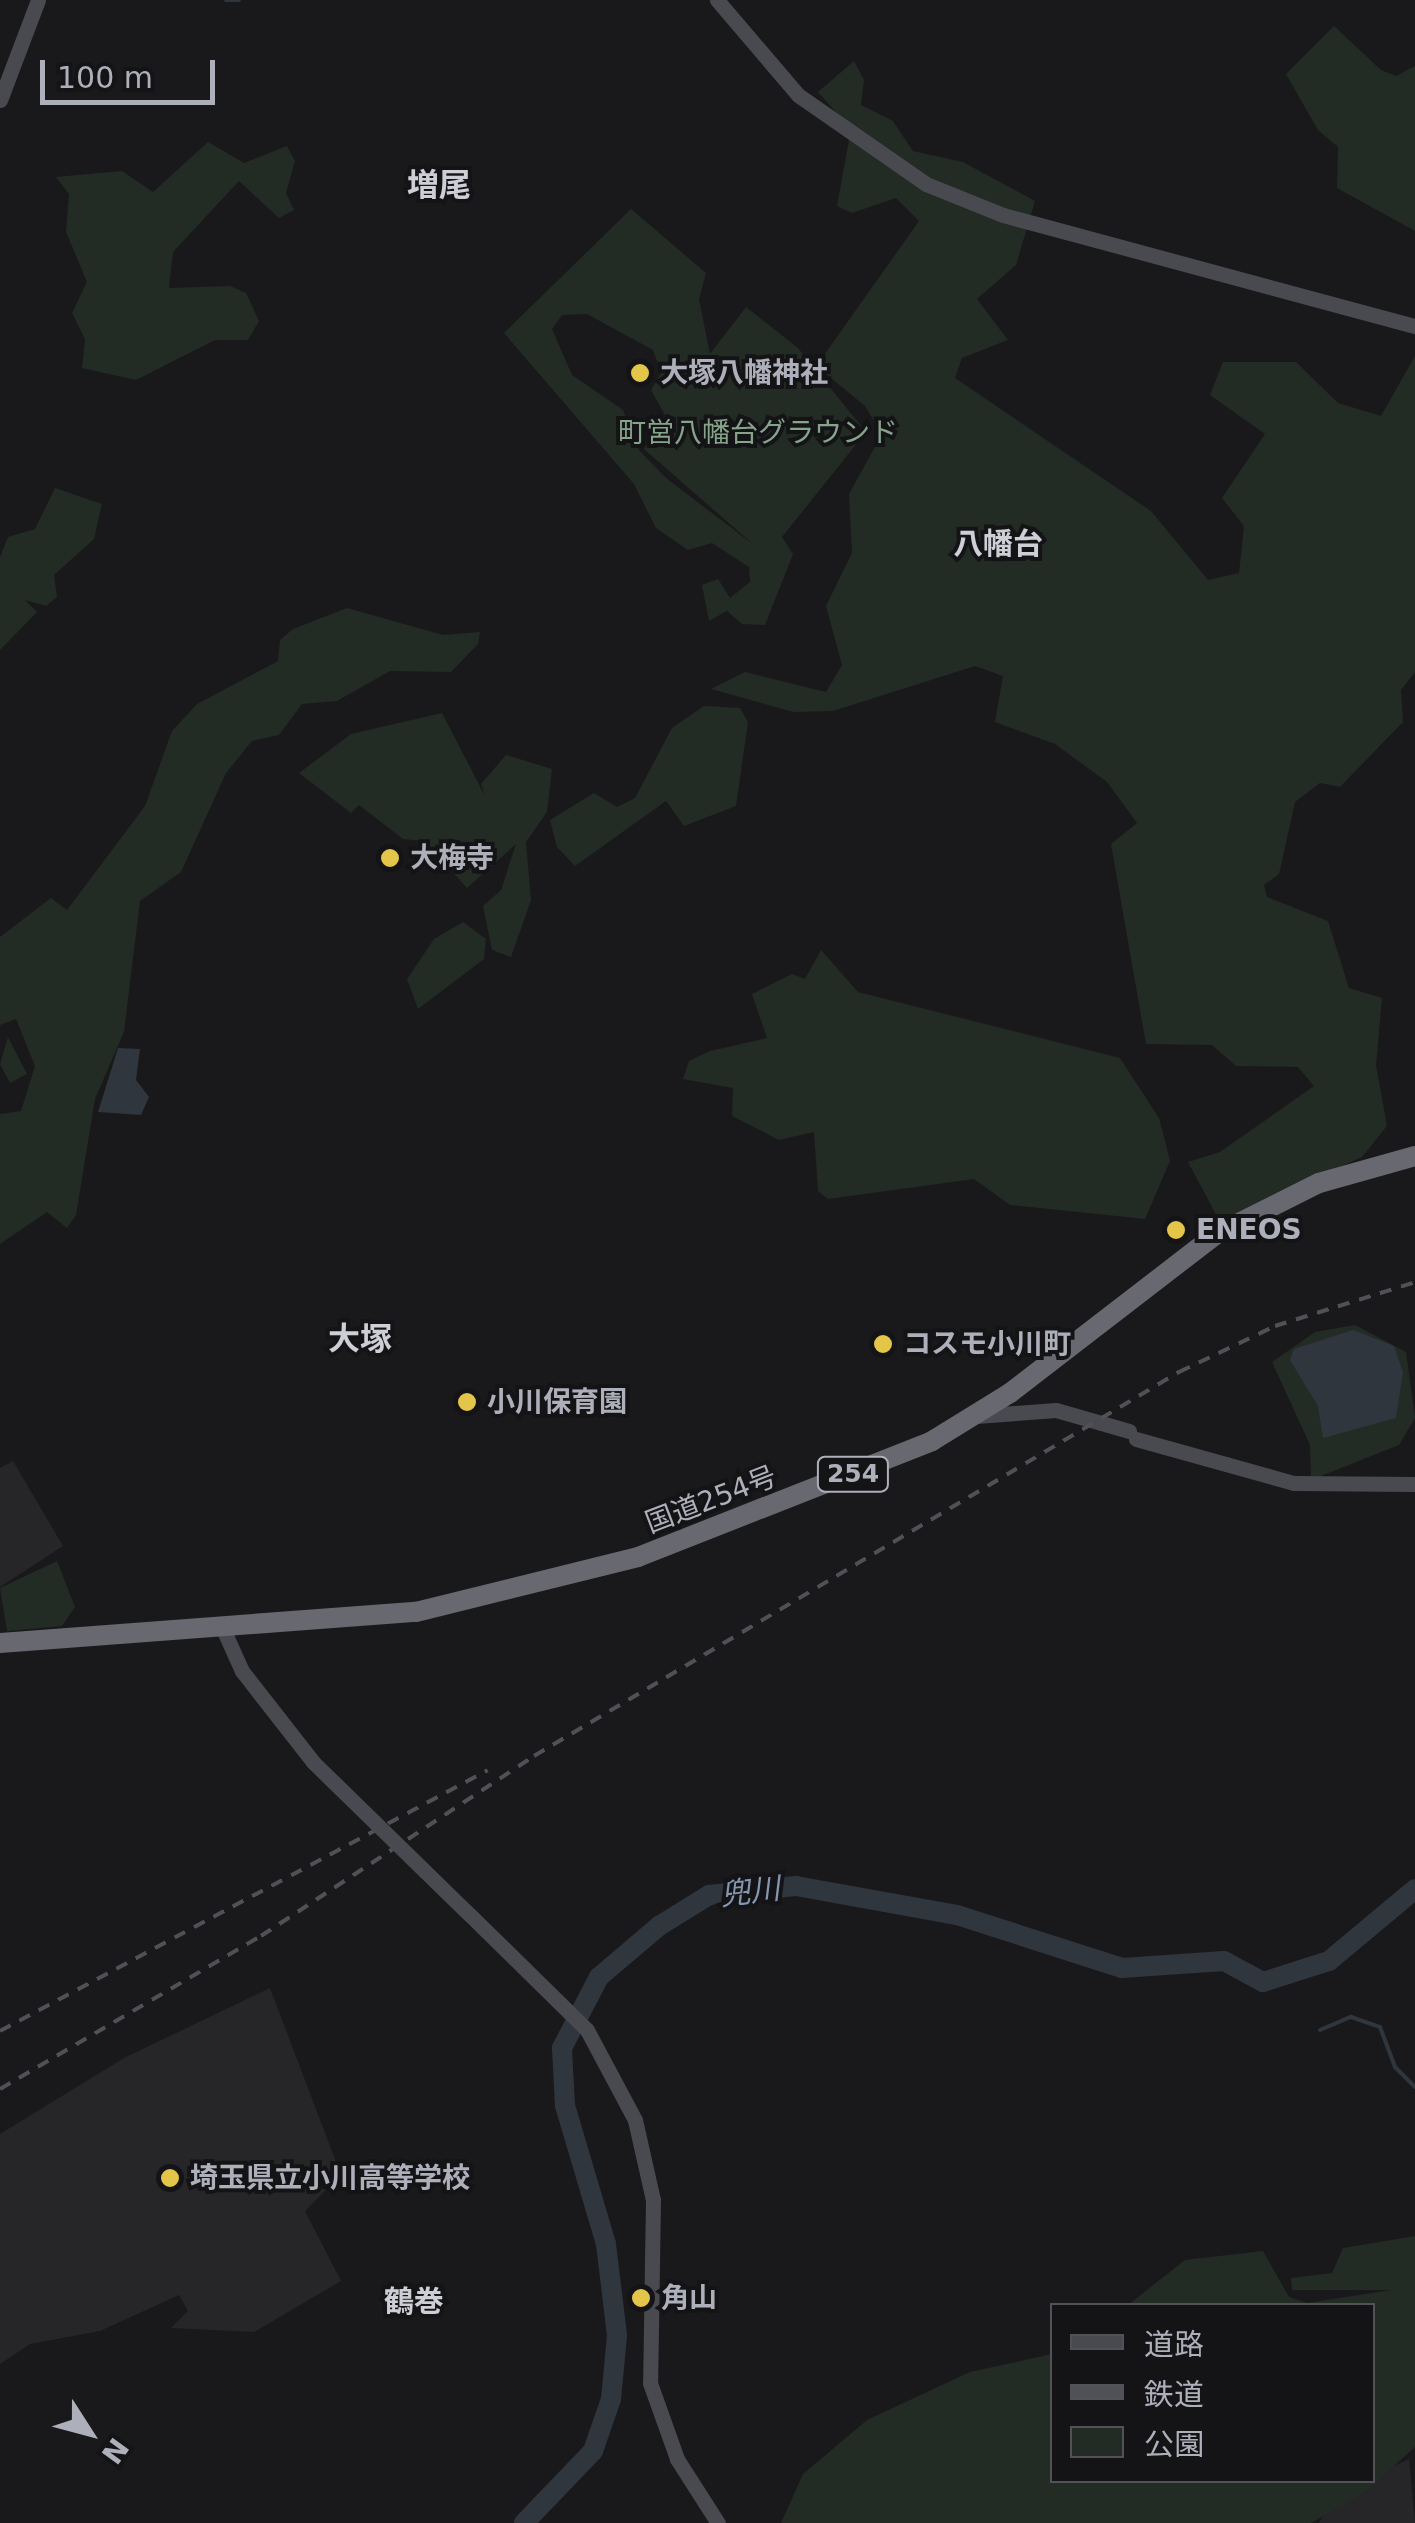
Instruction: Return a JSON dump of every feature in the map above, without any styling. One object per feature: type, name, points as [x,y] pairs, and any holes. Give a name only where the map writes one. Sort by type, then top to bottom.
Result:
[{"type":"highway","name":"国道254号","points":[[0,1643],[224,1630],[416,1612],[588,1574],[808,1493],[976,1416],[1215,1236],[1319,1183],[1415,1156]]},
{"type":"street","points":[[0,100],[38,0]]},
{"type":"street","points":[[717,0],[798,95],[926,184],[1004,215],[1415,326]]},
{"type":"street","points":[[976,1416],[1069,1412],[1294,1483],[1415,1484]]},
{"type":"street","points":[[224,1630],[242,1671],[312,1762],[568,2007],[608,2061],[640,2135],[654,2200],[646,2321],[654,2404],[718,2523]]},
{"type":"shaded area","points":[[118,1048],[140,1049],[136,1080],[149,1097],[141,1115],[98,1112]]},
{"type":"shaded area","points":[[1353,1330],[1394,1346],[1403,1372],[1396,1418],[1323,1438],[1318,1406],[1290,1360],[1294,1349]]},
{"type":"shaded area","points":[[13,1461],[63,1546],[0,1587],[0,1468]]},
{"type":"shaded area","name":"埼玉県立小川高等学校","points":[[270,1988],[341,2175],[305,2211],[341,2281],[254,2332],[171,2328],[188,2311],[179,2295],[100,2331],[30,2344],[0,2364],[0,2134],[124,2058]]},
{"type":"shaded area","points":[[1409,2459],[1415,2523],[1319,2523],[1336,2493],[1357,2483],[1375,2483],[1375,2475]]},
{"type":"green space","points":[[1334,26],[1381,70],[1396,76],[1415,66],[1415,231],[1337,188],[1338,147],[1318,130],[1286,74]]},
{"type":"green space","points":[[854,61],[864,80],[861,105],[893,121],[913,151],[963,162],[1035,201],[1016,265],[977,299],[1008,340],[962,358],[955,378],[1151,511],[1208,580],[1239,573],[1244,526],[1222,498],[1265,434],[1210,395],[1223,362],[1296,362],[1338,403],[1381,416],[1415,356],[1415,672],[1401,690],[1403,722],[1340,787],[1320,783],[1295,802],[1279,874],[1264,885],[1267,897],[1328,921],[1349,988],[1382,998],[1376,1065],[1387,1126],[1362,1157],[1229,1217],[1218,1218],[1188,1162],[1220,1152],[1314,1086],[1298,1067],[1236,1066],[1212,1045],[1146,1044],[1111,844],[1137,823],[1107,782],[1055,744],[995,722],[1003,676],[975,666],[833,711],[793,712],[711,689],[745,672],[826,692],[842,665],[826,606],[852,553],[849,494],[882,434],[865,406],[826,374],[822,358],[919,221],[896,198],[852,213],[837,206],[851,129],[818,92]]},
{"type":"green space","points":[[208,142],[244,163],[287,146],[295,161],[286,193],[294,210],[279,218],[239,181],[173,252],[169,288],[230,286],[246,293],[259,321],[248,340],[215,340],[136,380],[82,368],[85,339],[72,313],[87,282],[66,232],[69,194],[56,177],[122,171],[153,192]]},
{"type":"green space","name":"町営八幡台グラウンド","points":[[631,209],[706,273],[699,299],[710,354],[746,307],[798,348],[866,432],[782,537],[793,554],[765,625],[742,624],[727,611],[709,621],[702,585],[718,579],[730,598],[750,582],[749,567],[712,543],[688,550],[656,528],[634,484],[504,333]],"holes":[[[587,314],[653,350],[661,373],[651,390],[665,415],[644,449],[754,545],[666,478],[639,450],[623,410],[572,375],[552,329],[562,315]]]},
{"type":"green space","points":[[55,488],[102,504],[94,539],[54,575],[57,597],[46,606],[25,600],[37,612],[0,650],[0,557],[8,537],[35,529]]},
{"type":"green space","points":[[347,608],[443,635],[480,632],[478,644],[451,672],[390,671],[337,701],[302,704],[279,735],[252,741],[226,773],[181,872],[140,901],[124,1032],[95,1099],[76,1215],[67,1228],[47,1212],[0,1244],[0,1114],[21,1111],[35,1066],[16,1019],[0,1025],[0,937],[51,898],[67,910],[145,806],[172,731],[197,704],[278,661],[280,640],[293,629]]},
{"type":"green space","points":[[704,706],[740,708],[748,722],[736,806],[684,826],[666,801],[575,866],[557,847],[550,820],[594,793],[617,807],[635,798],[672,728]]},
{"type":"green space","points":[[442,713],[485,796],[481,784],[506,755],[552,769],[547,812],[526,842],[531,900],[511,957],[492,950],[483,906],[501,890],[516,844],[467,888],[425,841],[403,839],[359,805],[351,813],[299,773],[351,734]]},
{"type":"green space","points":[[463,922],[486,939],[484,959],[418,1009],[407,979],[434,939]]},
{"type":"green space","points":[[821,950],[858,992],[1120,1058],[1159,1118],[1170,1161],[1145,1219],[1010,1205],[974,1179],[828,1199],[818,1191],[814,1132],[779,1140],[732,1116],[733,1088],[683,1079],[689,1061],[710,1051],[767,1038],[752,994],[792,974],[805,979]]},
{"type":"green space","points":[[8,1037],[27,1074],[10,1083],[0,1064]]},
{"type":"green space","points":[[1355,1325],[1406,1352],[1415,1418],[1399,1445],[1311,1480],[1310,1445],[1272,1362],[1315,1332]]},
{"type":"green space","points":[[57,1561],[75,1607],[62,1626],[7,1631],[0,1588]]},
{"type":"green space","points":[[1415,2236],[1415,2447],[1364,2493],[1311,2523],[781,2523],[803,2474],[867,2420],[970,2372],[1050,2354],[1050,2483],[1375,2483],[1375,2303],[1307,2303],[1391,2290],[1292,2290],[1291,2278],[1332,2273],[1343,2248]]},
{"type":"green space","points":[[1263,2251],[1289,2297],[1307,2303],[1131,2303],[1185,2260]]},
{"type":"waterway","points":[[226,0],[239,0]]},
{"type":"waterway","name":"兜川","points":[[524,2523],[593,2451],[611,2399],[617,2335],[606,2244],[565,2106],[562,2048],[599,1977],[659,1926],[709,1895],[796,1886],[957,1915],[1122,1968],[1224,1961],[1263,1982],[1329,1961],[1415,1889]]},
{"type":"waterway","points":[[1320,2030],[1351,2017],[1380,2027],[1395,2067],[1415,2087]]},
{"type":"railway","points":[[0,2089],[261,1936],[534,1756],[1179,1372],[1275,1326],[1415,1282]]},
{"type":"railway","points":[[0,2031],[488,1770]]},
{"type":"place","name":"大塚八幡神社","points":[[640,373]]},
{"type":"place","name":"大梅寺","points":[[390,858]]},
{"type":"place","name":"ENEOS","points":[[1176,1230]]},
{"type":"place","name":"コスモ小川町","points":[[883,1344]]},
{"type":"place","name":"小川保育園","points":[[467,1402]]},
{"type":"place","name":"埼玉県立小川高等学校","points":[[170,2178]]},
{"type":"place","name":"角山","points":[[641,2298]]},
{"type":"district","name":"増尾","points":[[439,185]]},
{"type":"district","name":"八幡台","points":[[998,544]]},
{"type":"district","name":"大塚","points":[[360,1339]]},
{"type":"district","name":"鶴巻","points":[[414,2302]]}]
